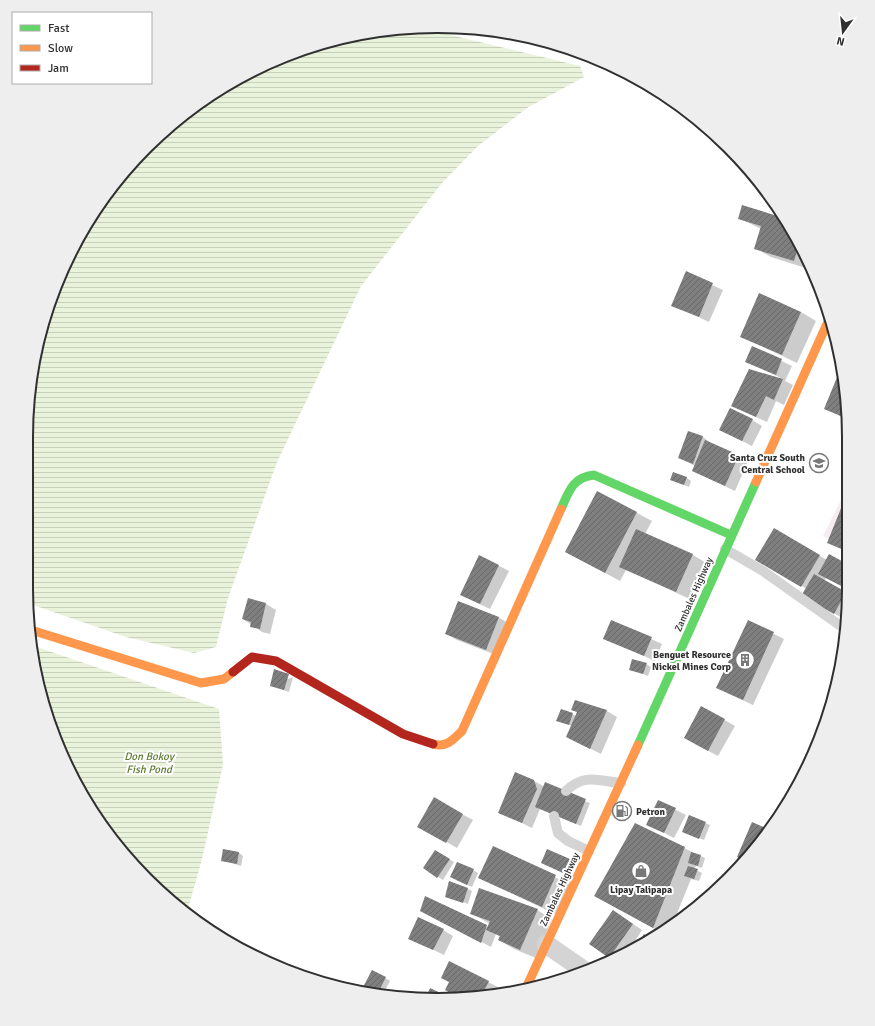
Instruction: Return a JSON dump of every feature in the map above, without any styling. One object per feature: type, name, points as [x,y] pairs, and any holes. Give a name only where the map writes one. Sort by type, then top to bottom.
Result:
[{"type":"street","name":"Zambales Highway","points":[[529,982],[621,783],[826,326]]},
{"type":"street","points":[[35,631],[200,683],[224,679],[252,657],[276,661],[403,734],[439,746],[452,742],[462,731],[470,716],[571,486],[576,480],[583,476],[594,475],[731,535]]},
{"type":"street","points":[[546,944],[580,967]]},
{"type":"lane","points":[[726,549],[763,571],[840,626]]},
{"type":"lane","points":[[566,791],[573,784],[584,779],[621,783]]},
{"type":"lane","points":[[554,816],[558,833],[568,841],[589,851]]},
{"type":"shaded area","points":[[842,498],[842,546],[823,536]]},
{"type":"water","points":[[443,33],[580,66],[584,77],[527,108],[478,146],[442,183],[361,286],[277,462],[228,598],[216,647],[194,653],[126,637],[34,605],[33,588],[33,438],[36,385],[41,359],[54,307],[64,283],[87,235],[117,191],[151,151],[171,133],[213,101],[235,87],[259,75],[307,54],[385,36]]},
{"type":"water","name":"Don Bokoy Fish Pond","points":[[37,647],[219,709],[223,764],[202,859],[188,907],[151,875],[117,835],[87,791],[64,743],[54,719]]},
{"type":"building","points":[[742,205],[776,215],[797,252],[794,261],[754,249],[761,226],[738,219]]},
{"type":"building","points":[[686,271],[713,283],[699,317],[671,306]]},
{"type":"building","points":[[759,293],[801,312],[782,355],[740,337]]},
{"type":"building","points":[[752,346],[782,359],[776,375],[745,362]]},
{"type":"building","points":[[749,369],[783,379],[774,400],[766,396],[756,417],[731,406]]},
{"type":"building","points":[[837,376],[841,416],[824,409]]},
{"type":"building","points":[[730,408],[753,419],[742,441],[719,430]]},
{"type":"building","points":[[688,431],[703,436],[693,464],[678,458]]},
{"type":"building","points":[[705,440],[739,455],[725,486],[692,471]]},
{"type":"building","points":[[673,472],[687,477],[684,485],[670,480]]},
{"type":"building","points":[[597,491],[637,512],[605,573],[565,552]]},
{"type":"building","points":[[842,506],[842,549],[827,543]]},
{"type":"building","points":[[774,528],[820,555],[801,587],[755,560]]},
{"type":"building","points":[[636,529],[693,554],[676,592],[619,567]]},
{"type":"building","points":[[829,554],[842,561],[842,586],[818,574]]},
{"type":"building","points":[[479,555],[499,565],[480,604],[460,595]]},
{"type":"building","points":[[814,574],[842,590],[842,600],[834,614],[801,596]]},
{"type":"building","points":[[248,598],[266,603],[260,629],[250,627],[251,622],[242,619]]},
{"type":"building","points":[[458,601],[499,617],[486,650],[445,634]]},
{"type":"building","points":[[611,620],[652,637],[644,656],[603,639]]},
{"type":"building","name":"Benguet Resource Nickel Mines Corp","points":[[748,620],[774,632],[743,700],[716,688]]},
{"type":"building","points":[[632,659],[647,663],[643,674],[629,670]]},
{"type":"building","points":[[274,669],[289,674],[284,690],[270,686]]},
{"type":"building","points":[[575,700],[607,710],[590,749],[566,737],[577,712],[571,710]]},
{"type":"building","points":[[701,706],[725,719],[708,751],[684,738]]},
{"type":"building","points":[[561,709],[573,713],[569,725],[556,721]]},
{"type":"building","points":[[515,772],[534,780],[537,789],[522,823],[498,813]]},
{"type":"building","points":[[545,782],[586,799],[576,824],[535,807]]},
{"type":"building","points":[[434,797],[463,814],[446,843],[417,827]]},
{"type":"building","points":[[658,800],[676,808],[664,833],[646,825]]},
{"type":"building","points":[[689,815],[706,822],[699,839],[682,832]]},
{"type":"building","points":[[752,822],[764,827],[742,855],[739,858],[737,857]]},
{"type":"building","name":"Lipay Talipapa","points":[[635,823],[685,847],[653,928],[594,896]]},
{"type":"building","points":[[493,846],[556,875],[542,907],[478,878]]},
{"type":"building","points":[[223,849],[239,852],[237,864],[221,861]]},
{"type":"building","points":[[547,849],[570,859],[563,873],[541,863]]},
{"type":"building","points":[[435,850],[450,859],[437,878],[423,868]]},
{"type":"building","points":[[691,852],[701,855],[698,866],[688,863]]},
{"type":"building","points":[[457,862],[474,869],[467,885],[450,877]]},
{"type":"building","points":[[688,866],[698,869],[694,879],[684,876]]},
{"type":"building","points":[[449,881],[468,888],[463,903],[445,897]]},
{"type":"building","points":[[479,888],[538,909],[520,950],[498,940],[500,936],[486,930],[490,921],[470,914]]},
{"type":"building","points":[[425,896],[487,925],[481,943],[420,911]]},
{"type":"building","points":[[613,910],[633,924],[613,952],[606,956],[589,944]]},
{"type":"building","points":[[418,917],[444,929],[433,950],[408,939]]},
{"type":"building","points":[[449,961],[489,981],[484,990],[449,993],[445,990],[449,982],[441,978]]},
{"type":"building","points":[[571,966],[576,969],[568,972]]},
{"type":"building","points":[[372,970],[386,977],[380,989],[364,986]]},
{"type":"building","points":[[430,988],[440,993],[438,993],[428,993]]},
{"type":"traffic: fast","points":[[561,509],[569,491],[576,482],[587,476],[594,475],[731,535]]},
{"type":"traffic: fast","points":[[638,745],[756,482]]},
{"type":"traffic: slow","points":[[756,482],[826,326]]},
{"type":"traffic: slow","points":[[433,744],[446,744],[462,731],[561,509]]},
{"type":"traffic: slow","points":[[35,631],[201,683],[224,679],[233,672]]},
{"type":"traffic: slow","points":[[529,982],[638,745]]},
{"type":"traffic: jam","points":[[233,672],[252,657],[276,661],[403,734],[433,744]]},
{"type":"place","name":"Santa Cruz South Central School","points":[[819,463]]},
{"type":"place","name":"Benguet Resource Nickel Mines Corp","points":[[745,660]]},
{"type":"place","name":"Petron","points":[[622,811]]},
{"type":"place","name":"Lipay Talipapa","points":[[641,871]]}]
